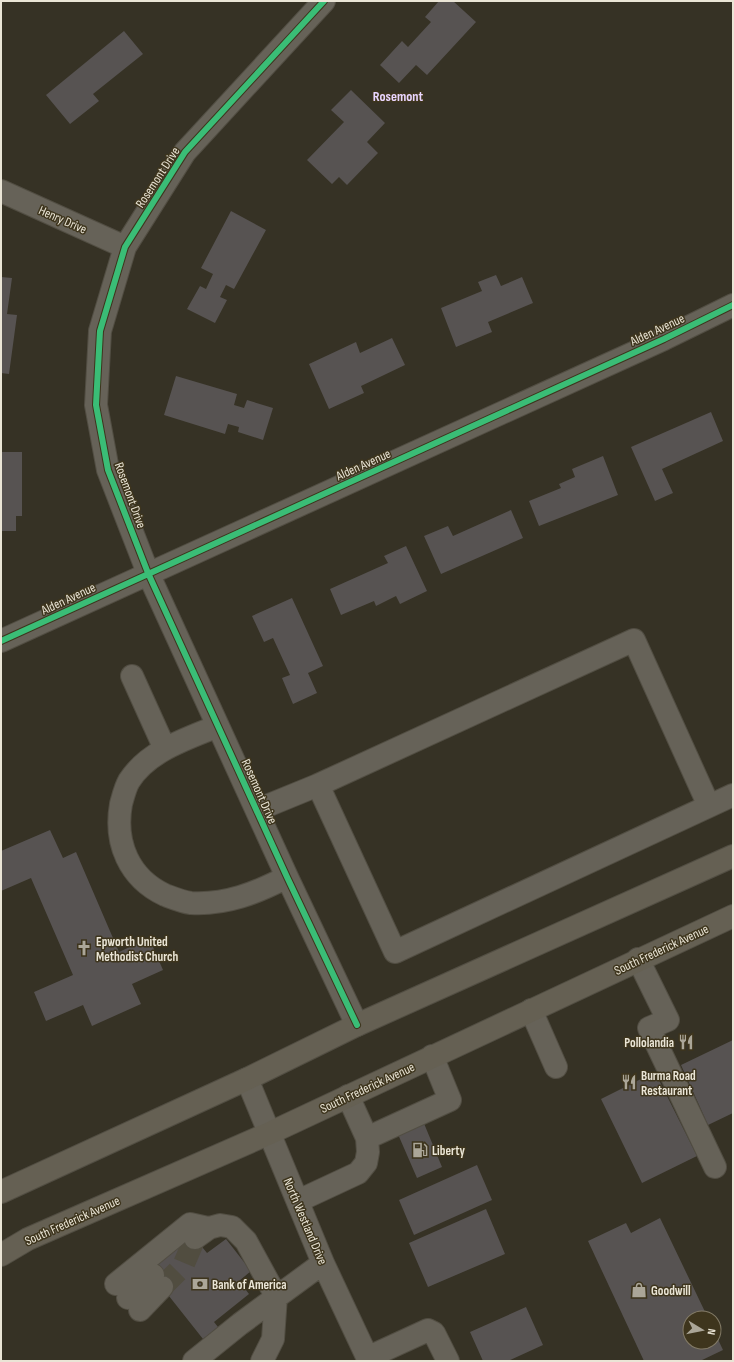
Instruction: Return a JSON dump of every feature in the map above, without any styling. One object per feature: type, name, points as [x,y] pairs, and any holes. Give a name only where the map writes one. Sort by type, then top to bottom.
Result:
[{"type":"main road","points":[[1,1192],[248,1079],[357,1025],[733,856]]},
{"type":"main road","name":"South Frederick Avenue","points":[[1,1255],[28,1239],[270,1133],[733,916]]},
{"type":"street","name":"Rosemont Drive","points":[[324,1],[185,152],[125,247],[100,331],[96,405],[108,470],[148,574],[287,877],[357,1025]]},
{"type":"street","name":"Henry Drive","points":[[1,191],[125,247]]},
{"type":"street","name":"Alden Avenue","points":[[1,641],[664,339],[733,305]]},
{"type":"street","points":[[257,810],[318,785],[634,640],[709,806]]},
{"type":"street","points":[[132,676],[165,749]]},
{"type":"street","points":[[218,726],[165,749],[141,767],[128,782],[121,807],[119,831],[122,848],[138,877],[153,889],[171,898],[190,903],[226,901],[260,891],[287,877]]},
{"type":"street","points":[[318,785],[395,952],[733,795]]},
{"type":"street","points":[[638,960],[668,1020],[649,1028],[715,1167]]},
{"type":"street","points":[[531,1010],[556,1067]]},
{"type":"street","points":[[366,1138],[450,1100],[432,1056]]},
{"type":"street","name":"North Westland Drive","points":[[248,1079],[323,1263],[368,1360]]},
{"type":"street","points":[[298,1201],[358,1173],[366,1163],[368,1152],[366,1138],[348,1096]]},
{"type":"street","points":[[157,1281],[128,1297],[190,1224],[202,1233],[220,1225],[232,1227],[246,1241],[276,1296],[273,1339],[262,1361]]},
{"type":"street","points":[[194,1361],[276,1296],[323,1263]]},
{"type":"street","points":[[368,1360],[428,1330],[434,1333],[448,1361]]},
{"type":"building","points":[[439,1],[453,1],[476,22],[427,75],[416,65],[399,83],[380,65],[402,41],[408,47],[431,22],[425,17]]},
{"type":"building","points":[[124,31],[143,54],[93,94],[99,101],[70,124],[46,95]]},
{"type":"building","points":[[351,90],[385,123],[367,142],[378,153],[347,185],[339,177],[332,184],[307,160],[344,122],[331,110]]},
{"type":"building","points":[[231,211],[266,230],[234,289],[226,285],[220,297],[227,300],[215,323],[187,309],[200,286],[206,289],[213,274],[201,268]]},
{"type":"building","points":[[496,275],[501,286],[522,277],[533,303],[488,322],[492,332],[456,347],[441,308],[482,291],[478,282]]},
{"type":"building","points":[[1,277],[12,278],[7,314],[17,315],[9,374],[1,373]]},
{"type":"building","points":[[392,338],[405,365],[361,386],[364,393],[329,409],[309,364],[356,342],[360,353]]},
{"type":"building","points":[[176,376],[237,394],[234,405],[244,408],[247,400],[273,408],[263,440],[238,432],[239,427],[228,424],[225,434],[164,415]]},
{"type":"building","points":[[711,412],[723,441],[662,469],[673,493],[655,501],[631,447]]},
{"type":"building","points":[[1,452],[22,452],[22,516],[16,516],[16,531],[1,531]]},
{"type":"building","points":[[603,456],[618,495],[539,526],[529,501],[561,488],[559,484],[575,477],[572,469]]},
{"type":"building","points":[[511,510],[523,538],[441,574],[424,536],[448,526],[453,536]]},
{"type":"building","points":[[406,546],[427,591],[400,604],[396,596],[376,606],[374,601],[341,615],[330,589],[388,563],[384,556]]},
{"type":"building","points":[[292,598],[323,666],[308,673],[317,693],[293,704],[282,678],[290,675],[273,638],[264,642],[252,616]]},
{"type":"building","points":[[50,830],[63,858],[76,852],[119,952],[149,938],[163,970],[132,984],[141,1004],[92,1026],[83,1005],[46,1021],[34,992],[73,975],[31,878],[1,891],[1,851]]},
{"type":"building","points":[[733,1040],[733,1113],[708,1125],[681,1065]]},
{"type":"building","points":[[655,1072],[697,1156],[642,1183],[601,1099]]},
{"type":"building","name":"Liberty","points":[[423,1121],[442,1167],[417,1178],[397,1132]]},
{"type":"building","points":[[477,1165],[492,1200],[414,1235],[399,1200]]},
{"type":"building","points":[[486,1209],[505,1254],[428,1287],[409,1243]]},
{"type":"building","points":[[660,1218],[704,1310],[682,1310],[682,1350],[722,1350],[722,1348],[723,1350],[700,1361],[644,1361],[588,1241],[626,1223],[631,1233]]},
{"type":"building","name":"Bank of America","points":[[190,1232],[207,1253],[226,1239],[251,1271],[239,1281],[249,1294],[214,1322],[218,1327],[203,1339],[146,1267]]},
{"type":"building","points":[[526,1307],[543,1345],[508,1361],[483,1361],[470,1332]]},
{"type":"tunnel","points":[[162,1287],[183,1266],[195,1238]]},
{"type":"cycle path","points":[[324,1],[185,152],[125,247],[100,331],[96,405],[108,470],[148,573],[287,877],[357,1025]]},
{"type":"cycle path","points":[[1,641],[664,339],[733,305]]},
{"type":"place","name":"Epworth United Methodist Church","points":[[84,948]]},
{"type":"place","name":"Pollolandia","points":[[686,1042]]},
{"type":"place","name":"Burma Road Restaurant","points":[[629,1082]]},
{"type":"place","name":"Liberty","points":[[420,1150]]},
{"type":"place","name":"Bank of America","points":[[200,1284]]},
{"type":"place","name":"Goodwill","points":[[639,1290]]},
{"type":"district","name":"Rosemont","points":[[398,96]]}]
